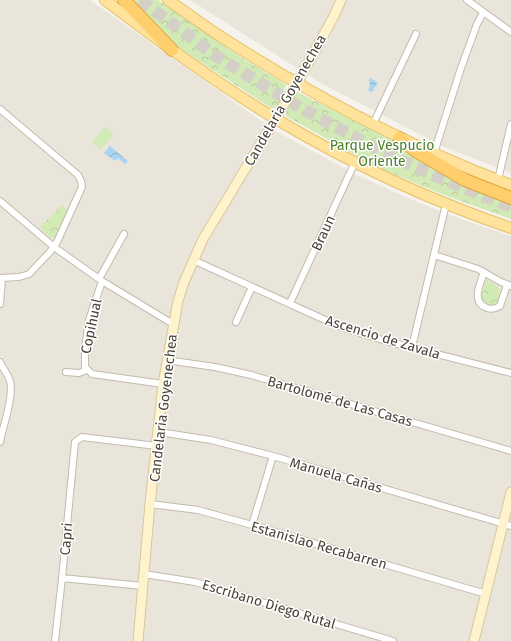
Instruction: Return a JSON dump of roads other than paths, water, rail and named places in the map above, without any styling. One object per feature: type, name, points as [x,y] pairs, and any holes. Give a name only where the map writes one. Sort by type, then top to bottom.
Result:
[{"type":"highway","points":[[124,0],[172,50]]},
{"type":"highway","points":[[400,138],[416,151],[465,180],[511,198]]},
{"type":"main road","points":[[105,0],[172,50],[276,119],[355,162],[446,204],[511,228]]},
{"type":"main road","points":[[168,0],[221,37],[297,83],[373,124],[400,138],[511,185]]},
{"type":"street","name":"Candelaria Goyenechea","points":[[138,641],[150,504],[166,360],[178,301],[184,282],[203,239],[297,83],[334,16],[341,0]]},
{"type":"street","points":[[466,0],[511,32]]},
{"type":"street","points":[[434,153],[467,51],[477,24],[484,13]]},
{"type":"street","points":[[373,124],[416,34]]},
{"type":"street","points":[[0,109],[78,175],[81,180],[81,190],[54,247],[29,274],[19,277],[1,278],[0,304]]},
{"type":"street","points":[[498,180],[511,124]]},
{"type":"street","name":"Braun","points":[[290,304],[355,162]]},
{"type":"street","points":[[0,201],[54,247],[100,280],[173,324]]},
{"type":"street","points":[[412,347],[446,204]]},
{"type":"street","name":"Copihual","points":[[124,234],[100,280],[86,334],[84,362],[87,370],[92,374],[163,384]]},
{"type":"street","points":[[434,255],[478,269],[484,272],[509,285],[500,306],[494,309],[487,309],[479,302],[478,296],[484,272]]},
{"type":"street","name":"Ascencio de Zavala","points":[[194,260],[347,329],[511,373]]},
{"type":"street","points":[[236,322],[252,286]]},
{"type":"street","name":"Bartolomé de Las Casas","points":[[166,360],[216,367],[251,374],[511,451]]},
{"type":"street","points":[[0,362],[8,375],[11,386],[11,394],[0,442]]},
{"type":"street","name":"Copihual","points":[[66,372],[79,373],[87,370]]},
{"type":"street","name":"Manuela Cañas","points":[[159,432],[211,440],[273,456],[507,525]]},
{"type":"street","name":"Capri","points":[[55,641],[74,442],[82,437],[157,446]]},
{"type":"street","points":[[252,525],[273,456]]},
{"type":"street","points":[[474,641],[486,594],[507,525],[511,492]]},
{"type":"street","name":"Estanislao Recabarren","points":[[150,504],[198,510],[486,594]]},
{"type":"street","name":"Escribano Diego Rutal","points":[[144,574],[195,582],[393,641]]},
{"type":"street","points":[[62,578],[143,586]]},
{"type":"water","points":[[371,78],[378,83],[371,92],[368,90],[370,86],[369,80]]},
{"type":"water","points":[[110,146],[128,161],[125,164],[118,158],[115,161],[104,153]]},
{"type":"tunnel","points":[[140,0],[216,56],[301,108],[375,148],[426,172],[511,207]]},
{"type":"park label","name":"Parque Vespucio Oriente","points":[[382,154]]}]
